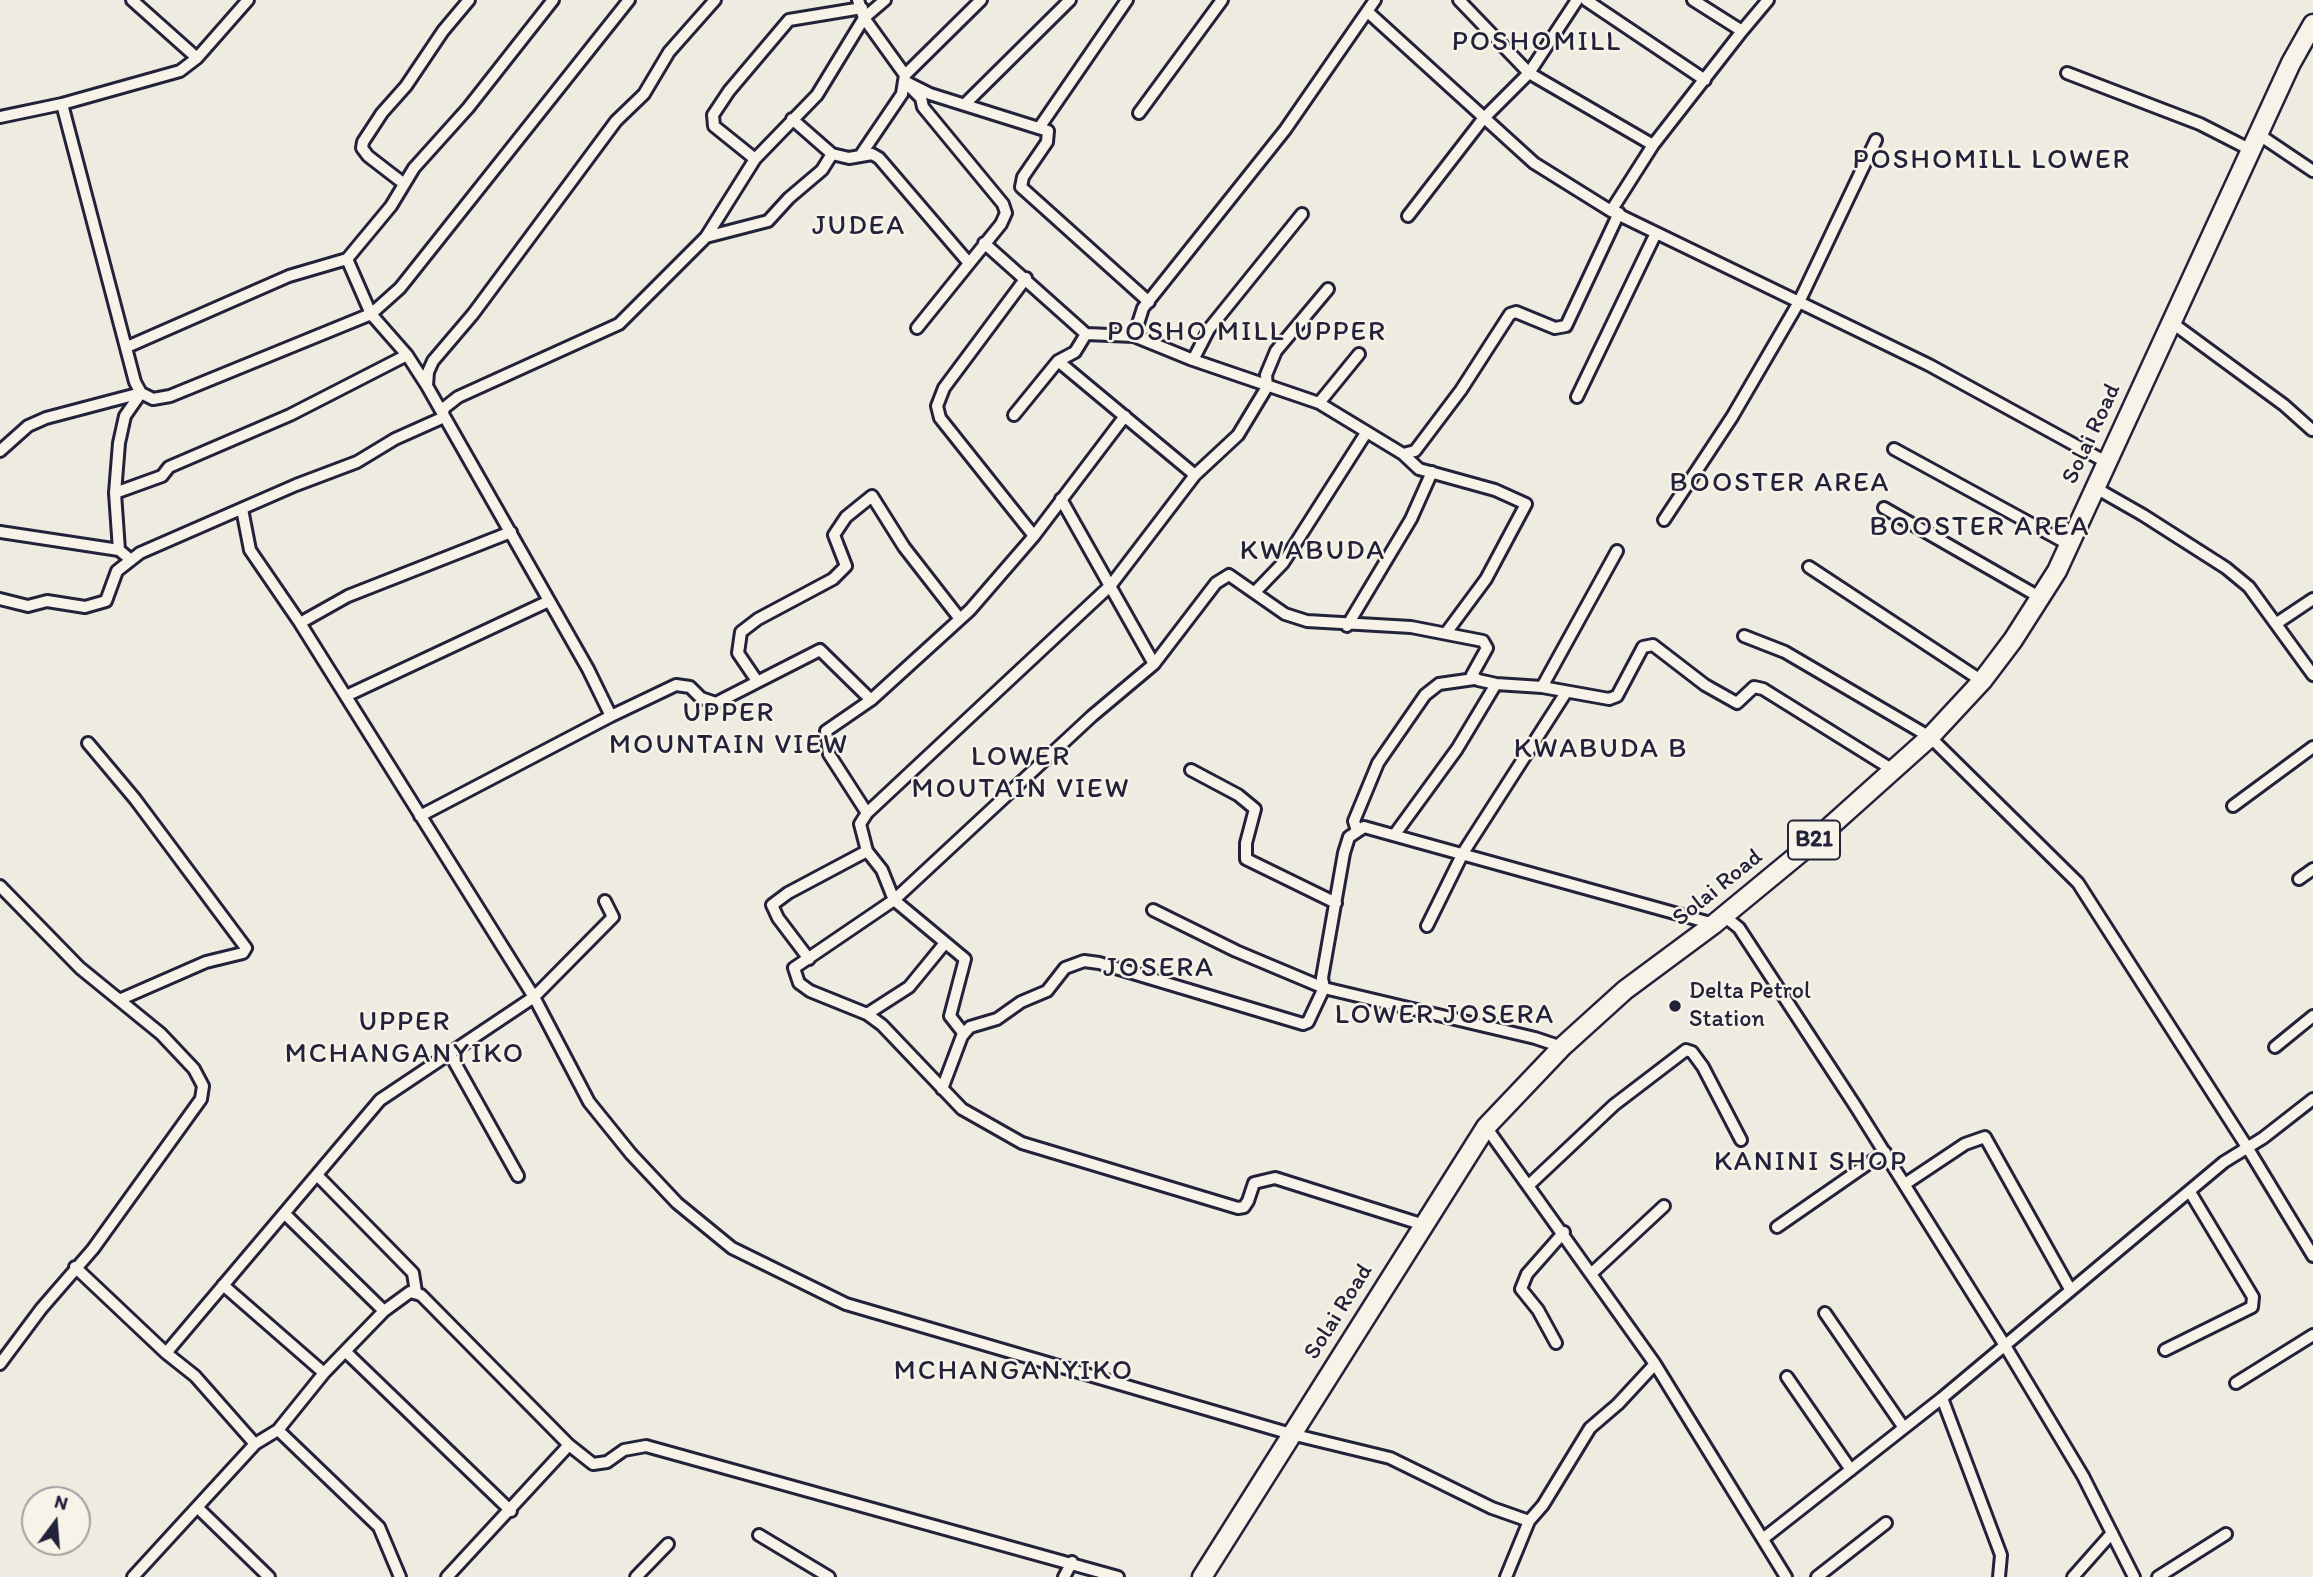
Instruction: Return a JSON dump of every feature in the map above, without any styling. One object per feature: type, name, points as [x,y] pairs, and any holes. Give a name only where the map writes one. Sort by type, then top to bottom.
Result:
[{"type":"highway","name":"Solai Road","points":[[1202,1577],[1486,1127],[1562,1047],[1625,990],[1719,920],[1893,770],[1930,737],[1982,681],[2041,598],[2291,63],[2313,24]]},
{"type":"street","points":[[132,0],[197,58]]},
{"type":"street","points":[[0,117],[62,104],[180,71],[197,58],[248,0]]},
{"type":"street","points":[[403,183],[368,156],[362,148],[363,142],[382,113],[406,86],[469,0]]},
{"type":"street","points":[[127,347],[289,276],[347,259],[391,206],[403,183],[468,108],[553,0]]},
{"type":"street","points":[[0,451],[27,426],[46,418],[141,393],[153,399],[195,388],[371,314],[400,289],[446,234],[629,0]]},
{"type":"street","points":[[427,386],[428,372],[433,361],[474,314],[616,121],[643,94],[676,44],[715,0]]},
{"type":"street","points":[[755,159],[714,126],[713,115],[729,91],[789,20],[802,15],[862,9],[885,0]]},
{"type":"street","points":[[792,119],[832,155],[849,158],[862,153],[902,94],[905,78],[981,0]]},
{"type":"street","points":[[965,104],[1070,0]]},
{"type":"street","points":[[1039,128],[1127,0]]},
{"type":"street","points":[[1139,113],[1222,0]]},
{"type":"street","points":[[1459,0],[1529,73],[1653,145]]},
{"type":"street","points":[[1408,216],[1483,119],[1529,73],[1577,0]]},
{"type":"street","points":[[1586,0],[1705,80]]},
{"type":"street","points":[[1692,0],[1742,32]]},
{"type":"street","points":[[1403,454],[1415,451],[1461,390],[1510,314],[1516,312],[1555,328],[1566,326],[1615,212],[1653,145],[1768,0]]},
{"type":"street","points":[[1134,336],[1138,320],[1149,302],[1285,130],[1370,4],[1483,119],[1534,163],[1615,212],[1929,365],[2106,462]]},
{"type":"street","points":[[862,9],[905,78],[921,98],[923,107],[1003,204],[1005,218],[917,328]]},
{"type":"street","points":[[0,599],[29,606],[47,601],[85,607],[106,601],[117,571],[131,560],[242,509],[357,462],[395,439],[442,418],[457,397],[619,324],[706,237],[755,159],[817,95],[862,9]]},
{"type":"street","points":[[2067,73],[2254,142],[2313,171]]},
{"type":"street","points":[[905,78],[930,94],[1048,131],[1047,142],[1023,177],[1021,187],[1149,302]]},
{"type":"street","points":[[62,104],[141,393]]},
{"type":"street","points":[[1664,520],[1732,416],[1799,302],[1876,140]]},
{"type":"street","points":[[862,153],[879,158],[968,262]]},
{"type":"street","points":[[706,237],[768,221],[822,170],[832,155]]},
{"type":"street","points":[[1193,360],[1209,329],[1303,214]]},
{"type":"street","points":[[1577,397],[1656,233]]},
{"type":"street","points":[[984,243],[1086,334],[1134,336],[1267,387],[1319,403],[1403,454],[1416,467],[1494,489],[1526,504],[1486,579],[1446,633]]},
{"type":"street","points":[[347,259],[371,314],[407,355],[427,386],[511,532],[611,716]]},
{"type":"street","points":[[1026,278],[944,388],[937,406],[940,418],[1034,536]]},
{"type":"street","points":[[964,1034],[950,1016],[965,959],[894,900],[882,870],[867,851],[860,830],[867,813],[1111,585],[1195,475],[1237,435],[1267,387],[1266,375],[1276,351],[1328,289]]},
{"type":"street","points":[[2171,322],[2312,430]]},
{"type":"street","points":[[1014,415],[1058,361],[1075,352],[1086,334]]},
{"type":"street","points":[[1319,403],[1359,354]]},
{"type":"street","points":[[115,493],[162,476],[169,467],[290,415],[407,355]]},
{"type":"street","points":[[1058,361],[1195,475]]},
{"type":"street","points":[[120,550],[115,493],[119,443],[125,416],[141,393]]},
{"type":"street","points":[[867,813],[829,754],[826,731],[871,700],[960,619],[1034,536],[1125,416]]},
{"type":"street","points":[[1255,592],[1278,570],[1366,433]]},
{"type":"street","points":[[1894,449],[2068,544]]},
{"type":"street","points":[[1347,626],[1411,519],[1432,472]]},
{"type":"street","points":[[2094,487],[2226,568],[2249,587],[2309,660],[2313,675]]},
{"type":"street","points":[[757,681],[738,653],[741,632],[758,619],[833,579],[846,566],[834,535],[846,517],[873,496],[904,547],[960,619]]},
{"type":"street","points":[[1061,499],[1154,664]]},
{"type":"street","points":[[242,509],[250,550],[300,623],[534,997],[597,1112],[631,1154],[677,1203],[732,1248],[846,1304],[1291,1434],[1390,1458],[1492,1508],[1529,1521]]},
{"type":"street","points":[[1884,509],[2041,598]]},
{"type":"street","points":[[0,532],[120,550],[131,560]]},
{"type":"street","points":[[300,623],[359,591],[511,532]]},
{"type":"street","points":[[1542,687],[1617,551]]},
{"type":"street","points":[[1809,567],[1982,681]]},
{"type":"street","points":[[1424,1225],[1275,1178],[1254,1183],[1244,1207],[1226,1204],[1022,1143],[976,1118],[942,1089],[867,1014],[810,991],[799,983],[794,968],[894,900],[1092,716],[1154,664],[1216,583],[1229,575],[1285,614],[1307,621],[1347,626],[1411,627],[1487,644],[1474,671],[1474,679]]},
{"type":"street","points":[[2277,623],[2313,599]]},
{"type":"street","points":[[346,696],[549,601]]},
{"type":"street","points":[[1744,636],[1786,652],[1930,737],[2078,883],[2247,1147],[2313,1256]]},
{"type":"street","points":[[1357,831],[1354,821],[1378,763],[1425,695],[1439,684],[1474,679],[1496,684],[1542,687],[1565,694],[1614,697],[1643,647],[1653,645],[1705,685],[1737,703],[1754,687],[1763,689],[1893,770]]},
{"type":"street","points":[[420,816],[676,685],[690,687],[701,698],[716,703],[820,650],[871,700]]},
{"type":"street","points":[[1395,835],[1457,749],[1496,684]]},
{"type":"street","points":[[1427,926],[1463,853],[1565,694]]},
{"type":"street","points":[[88,743],[135,799],[246,948],[243,953],[206,962],[119,1000]]},
{"type":"street","points":[[2234,806],[2313,747]]},
{"type":"street","points":[[1191,770],[1238,795],[1255,809],[1246,843],[1246,859],[1336,903]]},
{"type":"street","points":[[942,1089],[964,1034],[970,1027],[997,1019],[1021,1002],[1047,992],[1065,968],[1084,961],[1099,963],[1303,1024],[1308,1022],[1324,988],[1322,978],[1344,853],[1349,838],[1364,827],[1719,920],[1739,928],[1885,1152],[2004,1344],[2083,1476],[2134,1577]]},
{"type":"street","points":[[809,958],[778,918],[772,905],[788,893],[867,851]]},
{"type":"street","points":[[2300,879],[2313,869]]},
{"type":"street","points":[[0,886],[80,968],[162,1034],[194,1069],[203,1086],[201,1100],[93,1249],[75,1267],[0,1364]]},
{"type":"street","points":[[166,1353],[380,1100],[534,997],[613,917],[606,901]]},
{"type":"street","points":[[1153,910],[1324,988],[1562,1047]]},
{"type":"street","points":[[867,1014],[909,987],[945,943]]},
{"type":"street","points":[[2275,1047],[2313,1016]]},
{"type":"street","points":[[1529,1185],[1614,1105],[1686,1050],[1692,1052],[1703,1067],[1741,1140]]},
{"type":"street","points":[[450,1054],[517,1176]]},
{"type":"street","points":[[1764,1538],[1942,1398],[2190,1192],[2313,1099]]},
{"type":"street","points":[[1486,1127],[1564,1232],[1655,1364],[1786,1577]]},
{"type":"street","points":[[1905,1184],[1965,1144],[1985,1137],[2070,1289]]},
{"type":"street","points":[[1777,1227],[1885,1152]]},
{"type":"street","points":[[317,1175],[413,1273],[416,1292],[431,1304],[569,1445],[598,1465],[624,1450],[646,1446],[1072,1562],[1118,1577]]},
{"type":"street","points":[[2165,1350],[2252,1307],[2253,1297],[2190,1192]]},
{"type":"street","points":[[1592,1273],[1664,1206]]},
{"type":"street","points":[[285,1214],[384,1311]]},
{"type":"street","points":[[1556,1343],[1538,1310],[1521,1289],[1527,1275],[1564,1232]]},
{"type":"street","points":[[75,1267],[166,1353],[195,1376],[255,1444]]},
{"type":"street","points":[[223,1285],[324,1373]]},
{"type":"street","points":[[133,1577],[255,1444],[278,1430],[324,1373],[384,1311],[411,1292],[416,1292]]},
{"type":"street","points":[[1825,1313],[1903,1428]]},
{"type":"street","points":[[2236,1383],[2313,1335]]},
{"type":"street","points":[[346,1352],[511,1511]]},
{"type":"street","points":[[1506,1577],[1529,1521],[1543,1505],[1590,1428],[1618,1404],[1655,1364]]},
{"type":"street","points":[[1787,1377],[1851,1470]]},
{"type":"street","points":[[1942,1398],[2001,1555],[1998,1577]]},
{"type":"street","points":[[278,1430],[379,1527],[400,1577]]},
{"type":"street","points":[[447,1577],[511,1511],[569,1445]]},
{"type":"street","points":[[197,1507],[269,1577]]},
{"type":"street","points":[[1817,1577],[1886,1523]]},
{"type":"street","points":[[2073,1577],[2112,1534]]},
{"type":"street","points":[[2158,1577],[2226,1534]]},
{"type":"street","points":[[760,1535],[829,1577]]},
{"type":"street","points":[[636,1577],[668,1544]]},
{"type":"street","points":[[1063,1577],[1072,1562]]},
{"type":"place","name":"Delta Petrol Station","points":[[1675,1006]]},
{"type":"district","name":"POSHOMILL","points":[[1537,43]]},
{"type":"district","name":"POSHOMILL LOWER","points":[[1992,161]]},
{"type":"district","name":"JUDEA","points":[[859,227]]},
{"type":"district","name":"POSHO MILL UPPER","points":[[1247,333]]},
{"type":"district","name":"BOOSTER AREA","points":[[1780,484]]},
{"type":"district","name":"BOOSTER AREA","points":[[1980,528]]},
{"type":"district","name":"KWABUDA","points":[[1313,552]]},
{"type":"district","name":"UPPER MOUNTAIN VIEW","points":[[729,730]]},
{"type":"district","name":"KWABUDA B","points":[[1601,750]]},
{"type":"district","name":"LOWER MOUTAIN VIEW","points":[[1021,774]]},
{"type":"district","name":"JOSERA","points":[[1159,969]]},
{"type":"district","name":"LOWER JOSERA","points":[[1445,1016]]},
{"type":"district","name":"UPPER MCHANGANYIKO","points":[[405,1039]]},
{"type":"district","name":"KANINI SHOP","points":[[1811,1163]]},
{"type":"district","name":"MCHANGANYIKO","points":[[1014,1372]]}]
